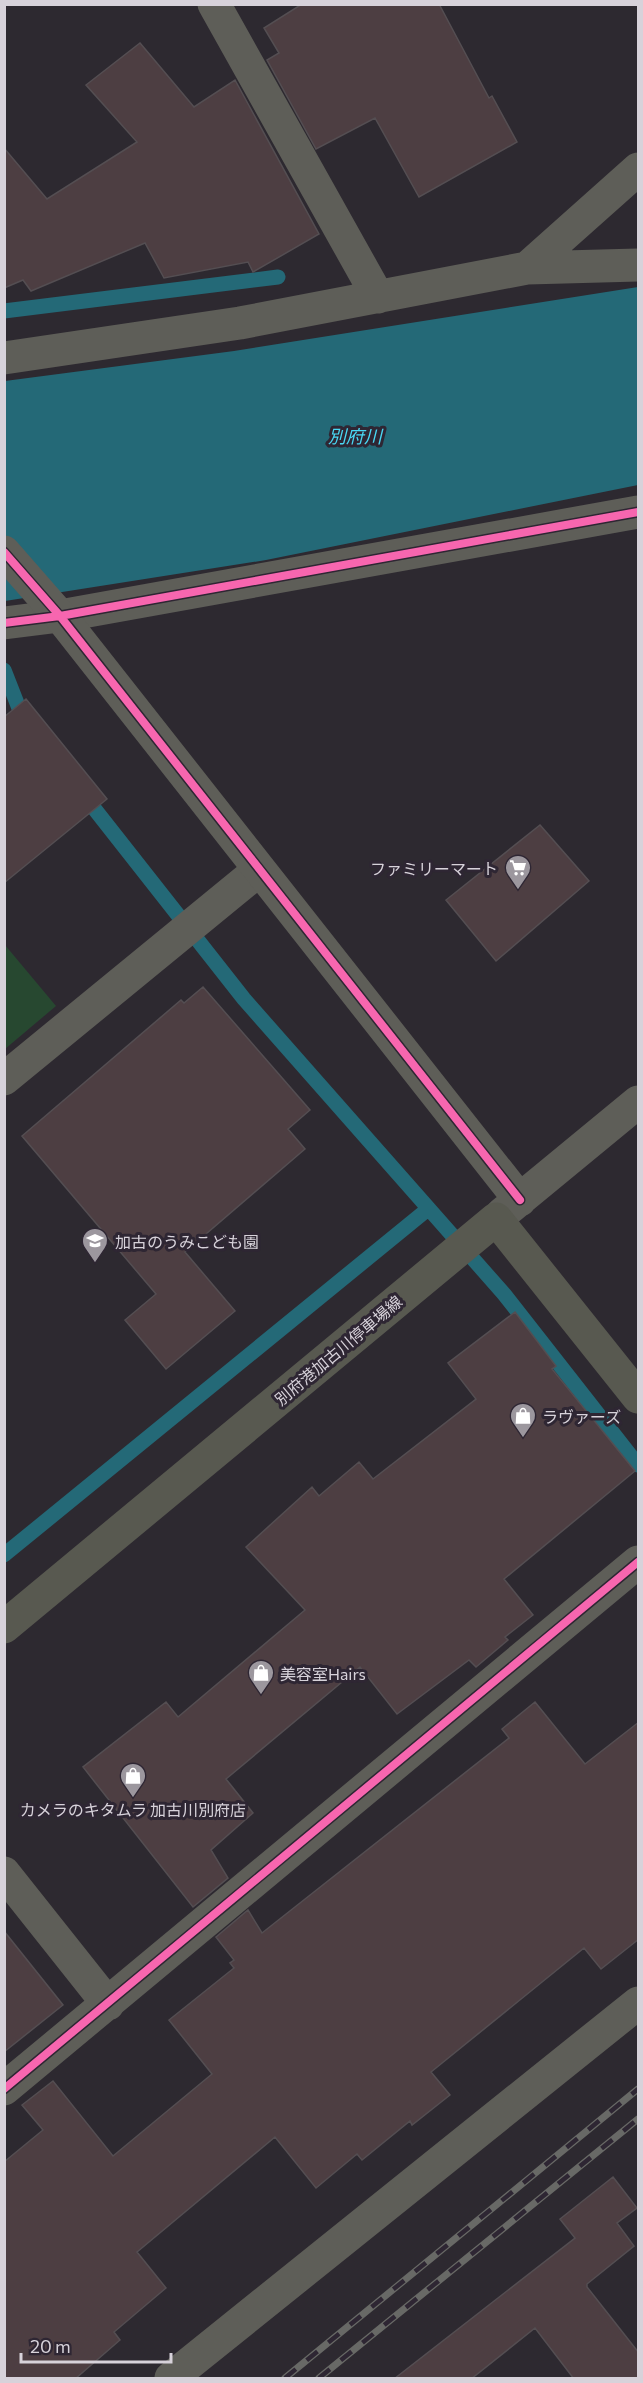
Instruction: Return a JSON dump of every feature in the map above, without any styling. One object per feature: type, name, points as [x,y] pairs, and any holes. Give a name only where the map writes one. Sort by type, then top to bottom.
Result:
[{"type":"main road","name":"別府港加古川停車場線","points":[[4,1628],[502,1215]]},
{"type":"main road","points":[[502,1215],[639,1397]]},
{"type":"street","points":[[214,4],[378,297]]},
{"type":"street","points":[[527,268],[639,169]]},
{"type":"street","points":[[4,358],[240,323],[527,268],[639,265]]},
{"type":"street","points":[[4,623],[60,616],[639,512]]},
{"type":"street","points":[[4,552],[60,616],[259,870],[502,1215],[639,1102]]},
{"type":"street","points":[[4,1079],[259,870]]},
{"type":"street","points":[[4,2089],[639,1562]]},
{"type":"street","points":[[4,1873],[108,2004]]},
{"type":"street","points":[[171,2379],[639,2003]]},
{"type":"green space","points":[[5,945],[56,1006],[5,1049]]},
{"type":"water","name":"別府川","points":[[638,287],[638,485],[266,560],[5,601],[5,381],[234,351]]},
{"type":"building","points":[[302,4],[439,4],[489,98],[492,96],[517,142],[419,197],[375,118],[316,149],[267,60],[279,53],[264,28]]},
{"type":"building","points":[[140,43],[194,107],[235,80],[319,234],[253,272],[248,262],[164,278],[145,243],[31,291],[23,280],[4,288],[4,148],[47,199],[137,142],[86,85]]},
{"type":"building","points":[[26,699],[107,799],[4,883],[4,717]]},
{"type":"building","name":"ファミリーマート","points":[[540,825],[589,881],[496,961],[446,900]]},
{"type":"building","points":[[203,987],[310,1110],[288,1129],[305,1149],[185,1252],[235,1311],[166,1369],[125,1320],[156,1294],[22,1136],[181,1000],[184,1003]]},
{"type":"building","points":[[515,1312],[556,1366],[552,1369],[635,1471],[504,1579],[533,1615],[505,1637],[508,1640],[476,1667],[469,1660],[397,1714],[360,1667],[226,1779],[253,1813],[211,1850],[228,1878],[193,1907],[83,1767],[166,1702],[178,1717],[305,1610],[246,1547],[312,1487],[319,1496],[359,1462],[373,1479],[476,1399],[448,1363]]},
{"type":"building","points":[[535,1702],[585,1764],[639,1722],[639,1939],[601,1969],[584,1948],[431,2072],[450,2095],[412,2125],[410,2121],[362,2160],[357,2154],[316,2188],[275,2137],[137,2252],[166,2288],[114,2332],[120,2340],[75,2379],[4,2379],[4,2162],[43,2130],[22,2105],[53,2081],[113,2156],[212,2074],[169,2020],[234,1968],[230,1963],[234,1960],[216,1937],[248,1910],[262,1933],[509,1738],[502,1729]]},
{"type":"building","points":[[4,1931],[63,2005],[4,2052]]},
{"type":"building","points":[[613,2177],[637,2208],[617,2223],[634,2246],[587,2284],[587,2287],[639,2353],[639,2379],[574,2379],[535,2328],[471,2379],[394,2379],[575,2238],[560,2219]]},
{"type":"waterway","points":[[4,311],[278,277]]},
{"type":"waterway","points":[[4,670],[22,716],[27,722]]},
{"type":"waterway","points":[[82,793],[244,999],[504,1294],[638,1465]]},
{"type":"waterway","points":[[4,1555],[428,1209]]},
{"type":"railway","points":[[285,2378],[638,2089]]},
{"type":"railway","points":[[319,2378],[638,2119]]},
{"type":"cycle path","points":[[4,623],[60,616],[638,512]]},
{"type":"cycle path","points":[[4,552],[60,616],[520,1200]]},
{"type":"cycle path","points":[[4,2089],[638,1562]]},
{"type":"place","name":"ファミリーマート","points":[[518,891]]},
{"type":"place","name":"加古のうみこども園","points":[[95,1264]]},
{"type":"place","name":"ラヴァーズ","points":[[523,1439]]},
{"type":"place","name":"美容室Hairs","points":[[261,1696]]},
{"type":"place","name":"カメラのキタムラ 加古川別府店","points":[[133,1799]]}]
